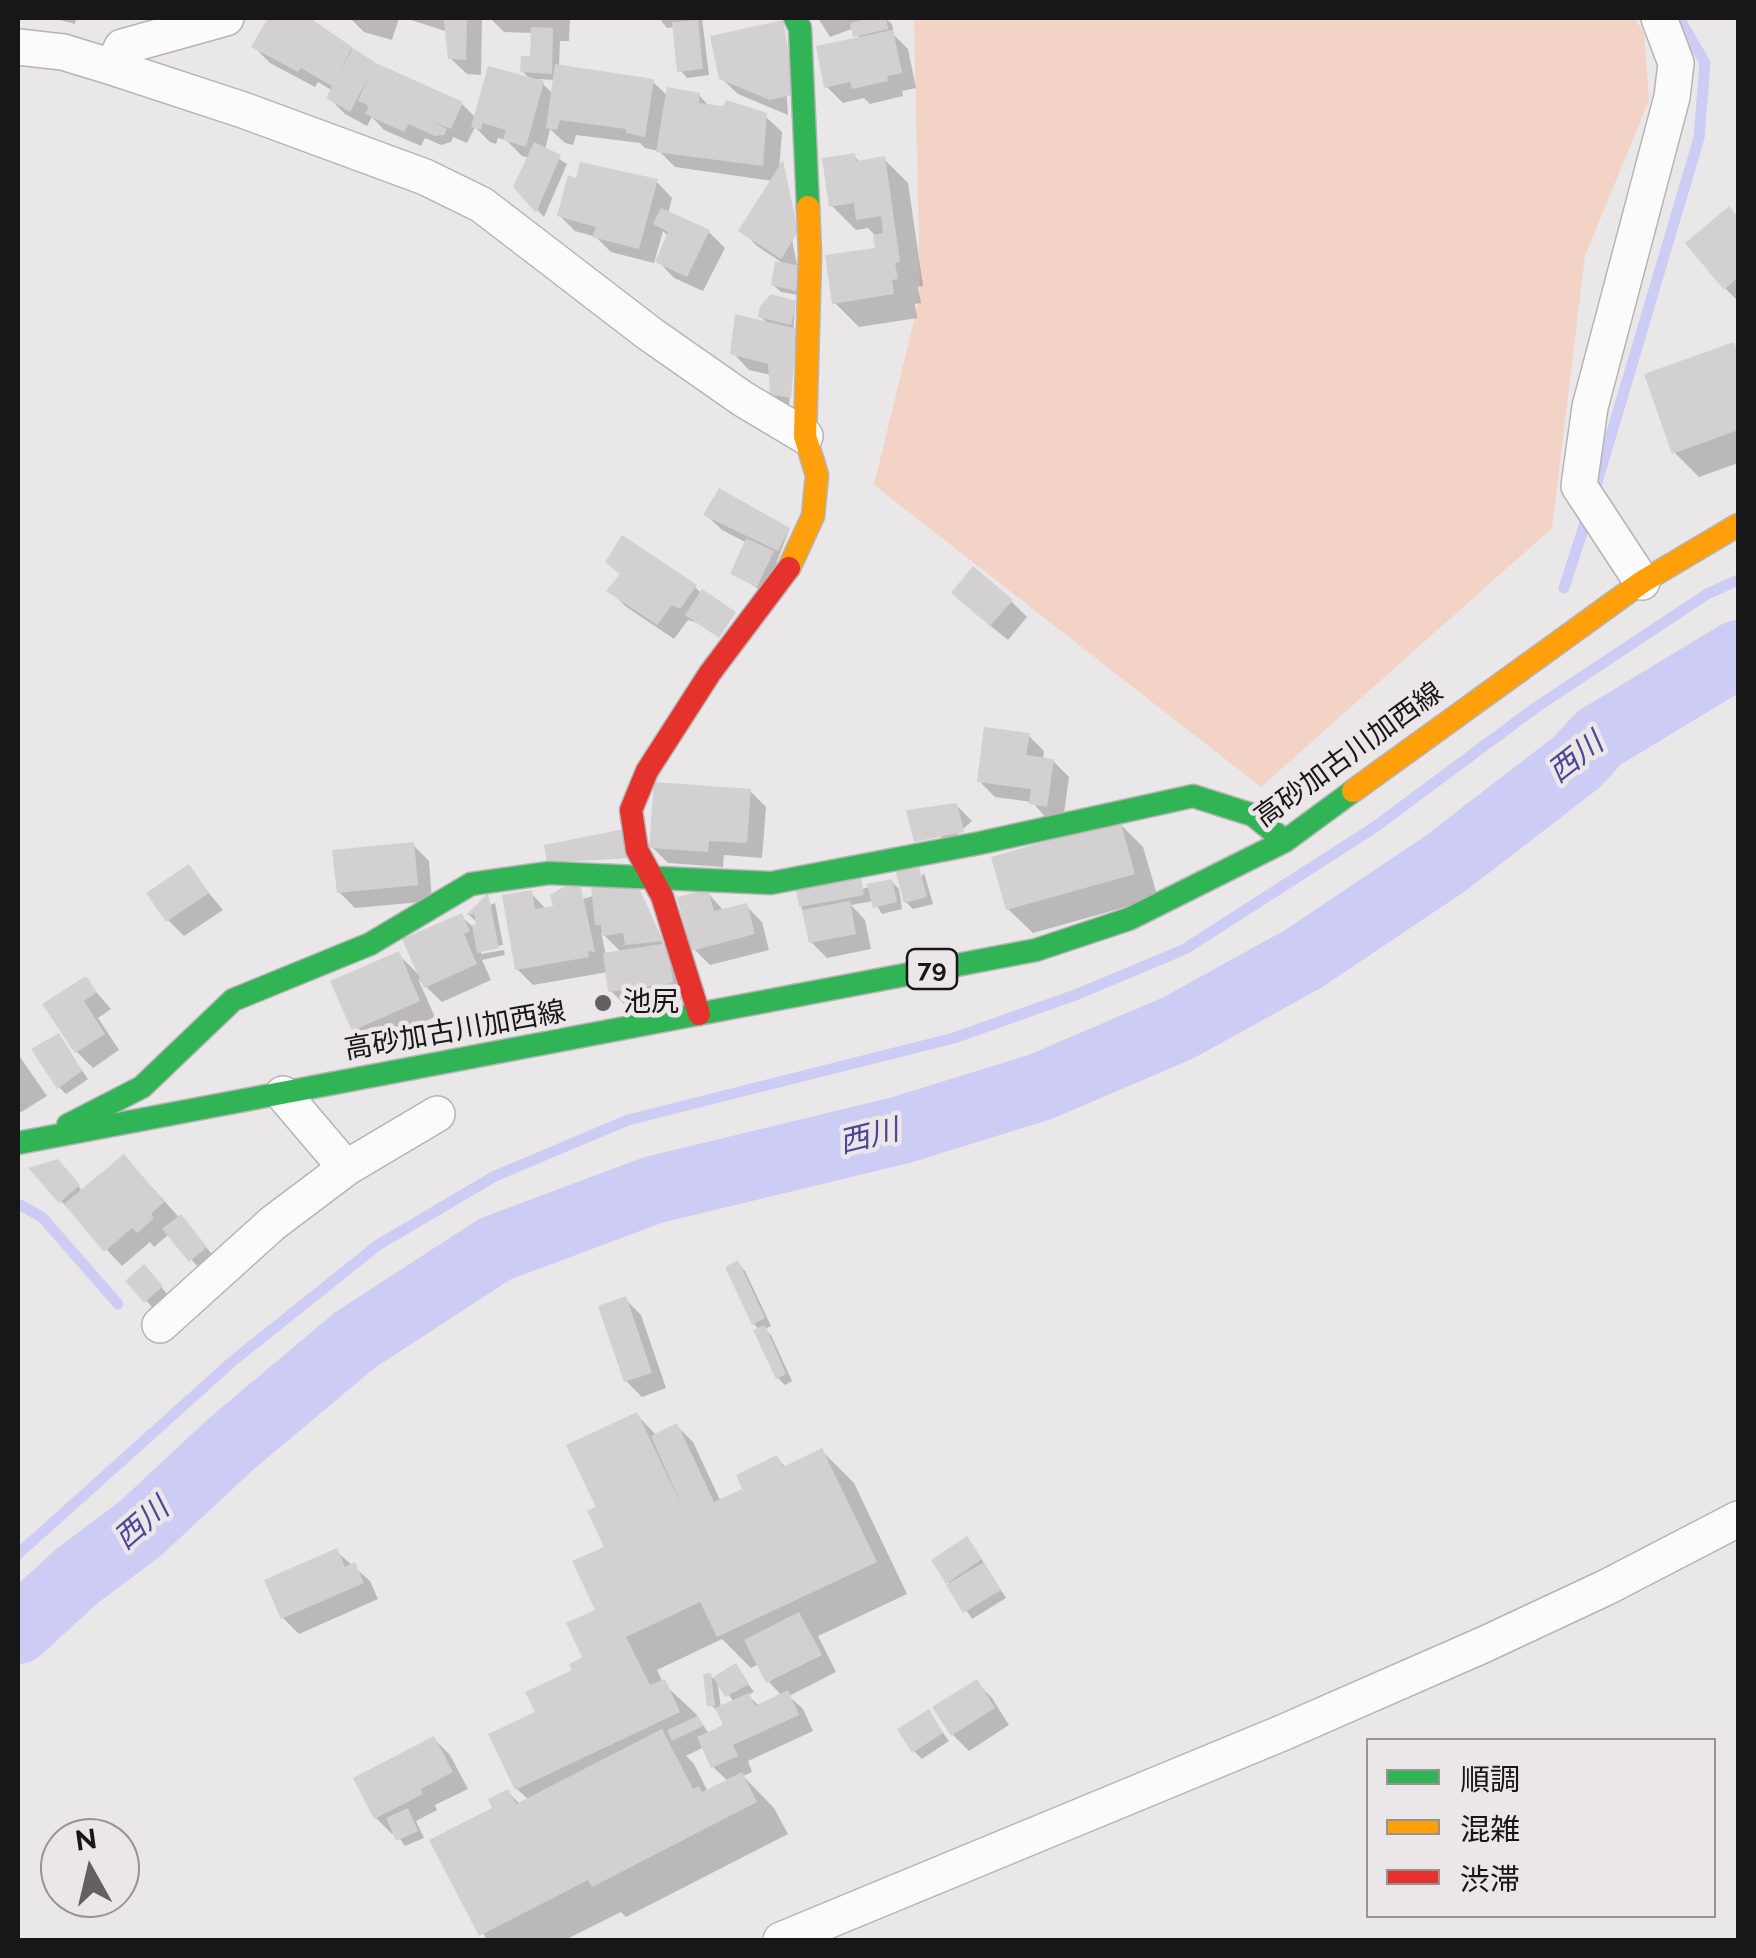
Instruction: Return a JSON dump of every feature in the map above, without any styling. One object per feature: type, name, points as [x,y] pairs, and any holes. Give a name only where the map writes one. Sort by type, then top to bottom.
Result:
[{"type":"street","points":[[112,67],[122,47],[226,18]]},
{"type":"street","points":[[699,1014],[662,896],[637,850],[631,810],[647,771],[710,674],[798,554],[813,516],[818,475],[805,436],[810,254],[800,28],[795,18]]},
{"type":"street","points":[[1642,582],[1579,486],[1590,406],[1672,98],[1676,63],[1659,18]]},
{"type":"street","points":[[18,47],[63,52],[243,110],[425,177],[482,205],[650,334],[743,399],[805,436]]},
{"type":"street","name":"高砂加古川加西線","points":[[18,1143],[1036,950],[1129,919],[1285,842],[1642,582],[1738,526]]},
{"type":"street","points":[[42,1139],[142,1087],[233,1000],[370,944],[471,884],[550,873],[770,883],[946,850],[1193,796],[1253,816],[1285,842]]},
{"type":"street","points":[[283,1094],[346,1168]]},
{"type":"street","points":[[160,1325],[273,1223],[346,1168],[437,1114]]},
{"type":"street","points":[[781,1940],[1282,1733],[1483,1645],[1738,1520]]},
{"type":"shaded area","points":[[914,18],[1634,18],[1644,32],[1649,100],[1585,256],[1552,528],[1261,787],[874,485],[920,296]]},
{"type":"building","points":[[268,18],[310,18],[352,47],[339,73],[353,48],[376,63],[463,102],[451,129],[430,120],[447,129],[444,135],[435,136],[409,124],[404,132],[365,114],[369,106],[358,101],[369,76],[350,112],[326,98],[332,86],[251,47]]},
{"type":"building","points":[[435,18],[467,18],[466,60],[448,59],[444,21]]},
{"type":"building","points":[[886,18],[888,29],[853,37],[850,23]]},
{"type":"building","points":[[698,20],[703,69],[677,72],[672,22]]},
{"type":"building","points":[[783,20],[796,94],[770,100],[719,79],[710,36]]},
{"type":"building","points":[[531,27],[553,28],[552,74],[520,72],[521,56],[530,56]]},
{"type":"building","points":[[893,30],[902,73],[887,76],[888,81],[852,89],[850,82],[824,88],[816,46]]},
{"type":"building","points":[[555,64],[654,79],[645,137],[626,133],[626,129],[560,120],[557,130],[546,128]]},
{"type":"building","points":[[488,66],[544,81],[526,147],[503,140],[506,130],[482,123],[481,130],[471,127]]},
{"type":"building","points":[[667,87],[700,93],[699,103],[723,106],[726,100],[767,113],[763,166],[656,152]]},
{"type":"building","points":[[534,142],[561,155],[536,213],[513,187]]},
{"type":"building","points":[[855,153],[856,161],[885,156],[900,262],[895,263],[898,279],[892,280],[894,294],[832,304],[825,255],[875,248],[873,235],[883,233],[881,216],[856,220],[854,203],[829,207],[822,158]]},
{"type":"building","points":[[783,160],[798,232],[781,259],[738,231]]},
{"type":"building","points":[[580,162],[658,179],[639,249],[592,237],[596,227],[557,216],[568,175],[576,178]]},
{"type":"building","points":[[1729,206],[1735,214],[1738,210],[1738,277],[1724,290],[1685,243]]},
{"type":"building","points":[[661,208],[710,230],[687,277],[655,262],[668,232],[653,224]]},
{"type":"building","points":[[775,261],[801,266],[796,291],[771,285]]},
{"type":"building","points":[[771,294],[797,301],[791,325],[758,317],[760,306]]},
{"type":"building","points":[[735,314],[797,329],[791,398],[770,394],[768,364],[730,354]]},
{"type":"building","points":[[1734,342],[1738,355],[1738,430],[1672,454],[1644,374]]},
{"type":"building","points":[[719,488],[790,528],[778,551],[703,515]]},
{"type":"building","points":[[622,535],[697,585],[680,609],[672,605],[657,625],[606,591],[620,574],[605,562]]},
{"type":"building","points":[[746,538],[774,551],[757,587],[730,574]]},
{"type":"building","points":[[973,566],[1013,600],[990,626],[951,593]]},
{"type":"building","points":[[702,589],[736,612],[719,638],[685,615]]},
{"type":"building","points":[[984,727],[1030,733],[1026,755],[1054,759],[1047,807],[1029,804],[1031,789],[977,782]]},
{"type":"building","points":[[654,782],[751,789],[747,843],[709,841],[708,852],[649,848]]},
{"type":"building","points":[[957,803],[964,832],[914,842],[906,810]]},
{"type":"building","points":[[1120,820],[1135,874],[1006,910],[991,857]]},
{"type":"building","points":[[624,829],[631,858],[547,863],[544,845]]},
{"type":"building","points":[[414,842],[418,885],[337,893],[332,850]]},
{"type":"building","points":[[918,863],[927,897],[904,903],[895,869]]},
{"type":"building","points":[[189,864],[209,893],[166,922],[146,893]]},
{"type":"building","points":[[861,877],[864,895],[799,907],[796,890]]},
{"type":"building","points":[[579,878],[595,952],[588,951],[589,957],[515,970],[502,895],[532,890],[535,909],[553,906],[550,895]]},
{"type":"building","points":[[892,879],[897,902],[873,908],[867,884]]},
{"type":"building","points":[[636,881],[663,941],[625,945],[623,933],[602,936],[601,925],[595,925],[591,886]]},
{"type":"building","points":[[708,889],[714,911],[747,903],[755,934],[691,951],[677,897]]},
{"type":"building","points":[[488,893],[499,948],[477,953],[474,914],[466,915]]},
{"type":"building","points":[[850,901],[856,934],[809,943],[802,910]]},
{"type":"building","points":[[462,913],[470,931],[464,934],[477,964],[424,988],[402,939]]},
{"type":"building","points":[[668,943],[673,983],[608,992],[603,953]]},
{"type":"building","points":[[399,951],[420,1001],[352,1031],[330,981]]},
{"type":"building","points":[[86,976],[97,992],[84,1001],[105,1034],[75,1053],[42,1004]]},
{"type":"building","points":[[59,1033],[82,1071],[57,1089],[31,1049]]},
{"type":"building","points":[[124,1154],[164,1202],[137,1233],[132,1228],[104,1252],[64,1204]]},
{"type":"building","points":[[58,1159],[80,1185],[59,1203],[28,1168]]},
{"type":"building","points":[[181,1214],[207,1247],[189,1262],[162,1229]]},
{"type":"building","points":[[738,1260],[765,1318],[752,1325],[725,1267]]},
{"type":"building","points":[[144,1264],[163,1286],[144,1303],[125,1281]]},
{"type":"building","points":[[626,1296],[652,1373],[624,1382],[598,1306]]},
{"type":"building","points":[[765,1325],[786,1374],[776,1379],[753,1330]]},
{"type":"building","points":[[637,1412],[686,1515],[651,1436],[677,1423],[714,1502],[742,1489],[736,1475],[777,1455],[783,1467],[822,1448],[877,1562],[717,1637],[700,1602],[626,1637],[650,1685],[665,1679],[680,1712],[515,1790],[488,1734],[535,1712],[525,1692],[572,1670],[569,1664],[582,1657],[566,1623],[595,1610],[572,1561],[604,1547],[587,1511],[596,1507],[566,1445]]},
{"type":"building","points":[[967,1536],[982,1559],[946,1584],[931,1560]]},
{"type":"building","points":[[337,1548],[345,1567],[355,1562],[364,1583],[281,1619],[264,1580]]},
{"type":"building","points":[[984,1562],[1001,1590],[963,1613],[946,1585]]},
{"type":"building","points":[[799,1612],[822,1655],[766,1683],[744,1640]]},
{"type":"building","points":[[736,1663],[749,1684],[725,1697],[713,1677]]},
{"type":"building","points":[[711,1673],[715,1706],[707,1706],[703,1674]]},
{"type":"building","points":[[977,1679],[995,1708],[951,1736],[932,1707]]},
{"type":"building","points":[[788,1690],[799,1715],[733,1745],[738,1756],[711,1768],[697,1737],[723,1725],[715,1708],[749,1693],[755,1706]]},
{"type":"building","points":[[929,1709],[943,1733],[912,1753],[897,1729]]},
{"type":"building","points":[[698,1716],[703,1726],[672,1741],[667,1730]]},
{"type":"building","points":[[662,1729],[693,1789],[699,1786],[702,1792],[742,1772],[757,1802],[592,1887],[588,1880],[479,1936],[429,1840],[492,1808],[488,1799],[508,1789],[516,1804]]},
{"type":"building","points":[[434,1736],[453,1772],[421,1789],[423,1794],[374,1819],[353,1778]]},
{"type":"building","points":[[408,1808],[418,1831],[396,1841],[386,1818]]},
{"type":"waterway","points":[[1593,496],[1699,138],[1705,63],[1679,18]]},
{"type":"waterway","points":[[1564,588],[1588,514]]},
{"type":"waterway","points":[[18,1554],[234,1360],[378,1245],[495,1176],[628,1120],[954,1038],[1078,994],[1185,949],[1375,827],[1535,708],[1707,594],[1738,580]]},
{"type":"waterway","name":"西川","points":[[18,1630],[355,1340],[495,1249],[653,1190],[901,1130],[1040,1087],[1178,1028],[1303,959],[1446,863],[1577,762],[1599,738],[1738,654]]},
{"type":"waterway","points":[[18,1204],[42,1217],[118,1304]]},
{"type":"traffic: fast","points":[[795,18],[800,28],[808,207]]},
{"type":"traffic: fast","points":[[18,1143],[1036,950],[1129,919],[1285,841],[1353,791]]},
{"type":"traffic: fast","points":[[68,1125],[142,1087],[233,1000],[370,944],[471,884],[549,873],[771,883],[980,843],[1193,796],[1253,815],[1285,841]]},
{"type":"traffic: slow","points":[[789,568],[813,516],[817,475],[805,436],[808,207]]},
{"type":"traffic: slow","points":[[1353,791],[1642,582],[1738,525]]},
{"type":"traffic: jam","points":[[699,1014],[662,896],[637,850],[631,810],[647,771],[710,673],[789,568]]},
{"type":"place","name":"池尻","points":[[603,1003]]}]
